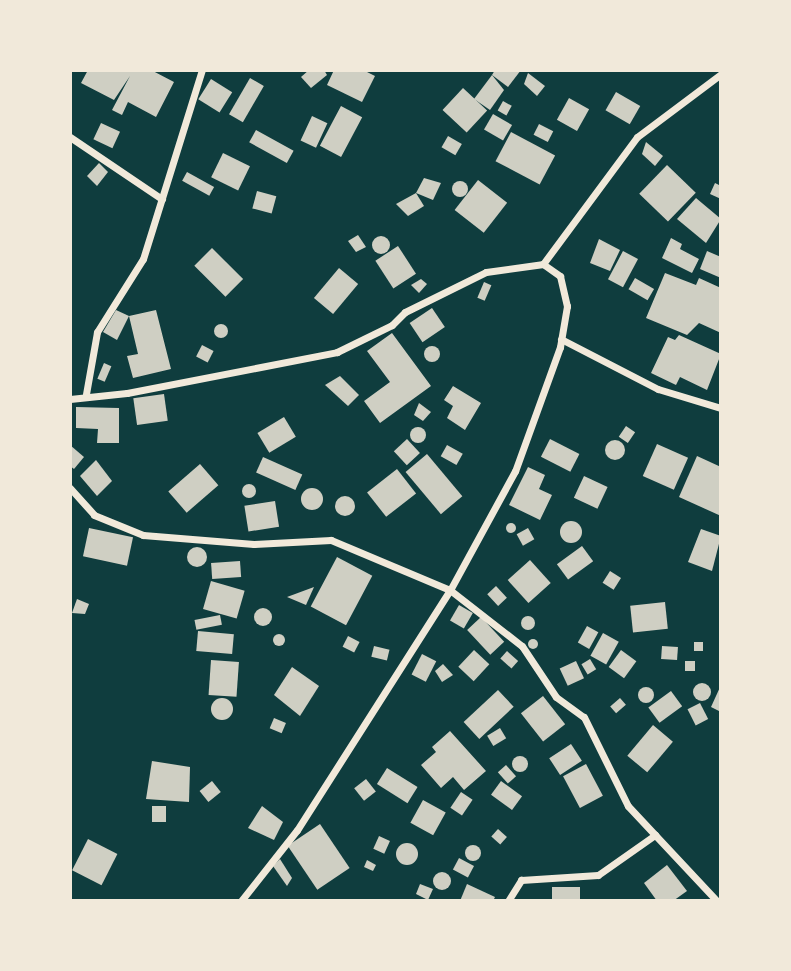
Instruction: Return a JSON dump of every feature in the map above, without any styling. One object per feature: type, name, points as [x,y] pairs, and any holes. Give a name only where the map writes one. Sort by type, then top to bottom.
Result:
[{"type":"street","points":[[86,394],[97,332],[143,259],[202,70]]},
{"type":"street","points":[[543,264],[637,137],[721,74]]},
{"type":"street","points":[[70,137],[162,199]]},
{"type":"street","points":[[70,398],[86,394],[127,393],[337,352],[392,325],[405,312],[486,272],[543,264],[560,276],[567,306],[561,339],[515,471],[450,590],[297,830],[241,901]]},
{"type":"street","points":[[561,339],[658,389],[721,408]]},
{"type":"street","points":[[70,488],[94,515],[143,535],[254,544],[331,540],[450,590],[522,646],[556,697],[584,717],[628,806],[717,901]]},
{"type":"street","points":[[508,901],[521,880],[598,875],[655,835]]},
{"type":"building","points":[[88,70],[151,70],[174,82],[156,117],[128,102],[122,115],[112,110],[130,76],[114,100],[81,83]]},
{"type":"building","points":[[309,70],[324,70],[327,75],[311,88],[301,77]]},
{"type":"building","points":[[334,70],[363,70],[375,76],[362,102],[327,85]]},
{"type":"building","points":[[495,70],[521,70],[508,87],[492,75]]},
{"type":"building","points":[[528,73],[545,86],[537,96],[524,84]]},
{"type":"building","points":[[492,75],[504,90],[490,110],[474,99]]},
{"type":"building","points":[[250,78],[264,86],[243,122],[229,114]]},
{"type":"building","points":[[211,79],[232,92],[219,113],[198,99]]},
{"type":"building","points":[[463,88],[487,111],[467,132],[443,110]]},
{"type":"building","points":[[616,92],[640,106],[630,124],[606,110]]},
{"type":"building","points":[[569,98],[589,109],[577,131],[557,120]]},
{"type":"building","points":[[503,101],[512,106],[506,115],[498,111]]},
{"type":"building","points":[[341,106],[362,117],[341,157],[320,146]]},
{"type":"building","points":[[493,114],[512,125],[503,141],[484,130]]},
{"type":"building","points":[[312,116],[327,123],[316,148],[301,140]]},
{"type":"building","points":[[101,123],[120,132],[112,148],[93,139]]},
{"type":"building","points":[[539,124],[553,131],[548,142],[534,135]]},
{"type":"building","points":[[256,130],[294,151],[287,163],[249,142]]},
{"type":"building","points":[[511,132],[555,155],[540,185],[496,161]]},
{"type":"building","points":[[448,136],[462,144],[455,155],[442,147]]},
{"type":"building","points":[[646,142],[663,156],[655,166],[642,154]]},
{"type":"building","points":[[223,153],[250,166],[238,190],[211,177]]},
{"type":"building","points":[[99,163],[108,172],[97,186],[87,176]]},
{"type":"building","points":[[667,165],[696,193],[668,222],[639,194]]},
{"type":"building","points":[[187,172],[214,187],[209,196],[182,181]]},
{"type":"building","points":[[424,178],[441,183],[433,200],[416,193]]},
{"type":"building","points":[[478,180],[507,203],[484,233],[455,210]]},
{"type":"building","points":[[457,181],[463,181],[468,189],[466,195],[457,197],[452,192],[452,186]]},
{"type":"building","points":[[715,183],[721,186],[721,199],[710,194]]},
{"type":"building","points":[[257,191],[276,196],[272,214],[252,208]]},
{"type":"building","points":[[416,193],[424,206],[408,216],[396,204]]},
{"type":"building","points":[[696,198],[721,219],[706,243],[677,219]]},
{"type":"building","points":[[358,235],[366,247],[356,252],[348,241]]},
{"type":"building","points":[[381,236],[387,239],[390,245],[387,251],[381,254],[375,251],[372,245],[375,239]]},
{"type":"building","points":[[671,238],[682,244],[680,249],[699,259],[692,273],[662,258]]},
{"type":"building","points":[[599,239],[620,250],[610,271],[590,263]]},
{"type":"building","points":[[398,246],[416,274],[393,288],[375,261]]},
{"type":"building","points":[[212,248],[243,279],[225,297],[194,266]]},
{"type":"building","points":[[623,251],[638,259],[623,287],[608,279]]},
{"type":"building","points":[[707,251],[721,257],[721,278],[700,269]]},
{"type":"building","points":[[339,268],[358,284],[333,314],[314,298]]},
{"type":"building","points":[[665,273],[696,285],[699,278],[721,288],[721,333],[699,323],[687,335],[646,318]]},
{"type":"building","points":[[635,278],[654,289],[648,300],[628,289]]},
{"type":"building","points":[[421,279],[427,284],[419,293],[411,285]]},
{"type":"building","points":[[484,282],[491,285],[485,301],[477,298]]},
{"type":"building","points":[[432,308],[445,327],[422,342],[410,323]]},
{"type":"building","points":[[116,310],[129,316],[117,340],[103,332]]},
{"type":"building","points":[[156,310],[171,369],[133,378],[127,356],[138,354],[129,316]]},
{"type":"building","points":[[221,324],[226,326],[226,336],[221,338],[216,336],[214,331],[216,326]]},
{"type":"building","points":[[392,333],[431,386],[380,423],[364,401],[390,382],[367,351]]},
{"type":"building","points":[[679,335],[721,354],[707,390],[680,377],[676,385],[651,373],[668,337],[675,340]]},
{"type":"building","points":[[202,345],[214,351],[208,362],[196,357]]},
{"type":"building","points":[[429,346],[435,346],[440,354],[438,360],[429,362],[424,357],[424,351]]},
{"type":"building","points":[[104,363],[111,366],[105,382],[97,379]]},
{"type":"building","points":[[340,376],[359,395],[348,406],[325,385]]},
{"type":"building","points":[[453,386],[481,403],[465,430],[447,418],[453,406],[444,400]]},
{"type":"building","points":[[164,394],[168,421],[137,425],[133,398]]},
{"type":"building","points":[[419,403],[431,412],[423,421],[414,415]]},
{"type":"building","points":[[76,407],[119,408],[119,443],[97,443],[98,429],[76,428]]},
{"type":"building","points":[[284,417],[296,437],[269,453],[257,433]]},
{"type":"building","points":[[626,426],[635,432],[628,443],[619,437]]},
{"type":"building","points":[[418,427],[424,429],[424,441],[418,443],[412,441],[410,435],[412,429]]},
{"type":"building","points":[[407,439],[420,453],[407,465],[394,451]]},
{"type":"building","points":[[550,439],[579,454],[570,472],[541,457]]},
{"type":"building","points":[[615,440],[622,443],[625,450],[622,457],[615,460],[608,457],[605,450],[608,443]]},
{"type":"building","points":[[657,444],[688,458],[674,490],[643,476]]},
{"type":"building","points":[[70,445],[84,457],[74,469],[70,466]]},
{"type":"building","points":[[447,445],[463,454],[456,465],[441,456]]},
{"type":"building","points":[[427,454],[462,496],[441,514],[406,472]]},
{"type":"building","points":[[697,456],[721,467],[721,516],[679,497]]},
{"type":"building","points":[[263,457],[302,474],[295,490],[256,473]]},
{"type":"building","points":[[96,460],[112,481],[97,496],[80,476]]},
{"type":"building","points":[[200,464],[218,485],[187,513],[168,492]]},
{"type":"building","points":[[528,467],[545,475],[539,489],[552,495],[540,520],[509,505]]},
{"type":"building","points":[[397,469],[416,493],[386,517],[367,492]]},
{"type":"building","points":[[584,476],[608,487],[597,509],[574,498]]},
{"type":"building","points":[[249,484],[254,486],[254,496],[249,498],[244,496],[242,491],[244,486]]},
{"type":"building","points":[[312,488],[320,491],[323,499],[320,507],[312,510],[304,507],[301,499],[304,491]]},
{"type":"building","points":[[341,496],[349,496],[355,506],[349,516],[341,516],[335,510],[335,502]]},
{"type":"building","points":[[275,501],[279,527],[248,532],[244,506]]},
{"type":"building","points":[[571,521],[581,528],[582,532],[575,542],[571,543],[561,536],[560,532],[567,522]]},
{"type":"building","points":[[511,523],[515,524],[515,532],[511,533],[507,532],[506,528],[507,524]]},
{"type":"building","points":[[89,528],[133,537],[127,566],[83,556]]},
{"type":"building","points":[[528,528],[534,539],[523,546],[517,534]]},
{"type":"building","points":[[701,529],[721,536],[712,571],[688,562]]},
{"type":"building","points":[[582,546],[593,561],[568,580],[557,564]]},
{"type":"building","points":[[197,547],[204,550],[207,557],[204,564],[197,567],[190,564],[187,557],[190,550]]},
{"type":"building","points":[[337,557],[372,576],[346,625],[311,606]]},
{"type":"building","points":[[530,560],[551,583],[528,603],[508,580]]},
{"type":"building","points":[[240,561],[241,577],[212,579],[211,563]]},
{"type":"building","points":[[610,571],[621,578],[614,590],[603,583]]},
{"type":"building","points":[[211,581],[245,591],[237,619],[203,609]]},
{"type":"building","points":[[496,586],[507,598],[498,606],[487,594]]},
{"type":"building","points":[[314,587],[306,605],[287,597]]},
{"type":"building","points":[[77,599],[89,604],[85,614],[72,613]]},
{"type":"building","points":[[665,602],[668,629],[633,633],[630,606]]},
{"type":"building","points":[[459,605],[473,613],[464,629],[450,621]]},
{"type":"building","points":[[263,608],[269,611],[272,617],[269,623],[263,626],[257,623],[254,617],[257,611]]},
{"type":"building","points":[[220,615],[222,625],[196,630],[194,620]]},
{"type":"building","points":[[528,616],[533,618],[533,628],[528,630],[523,628],[521,623],[523,618]]},
{"type":"building","points":[[481,617],[504,642],[490,655],[467,630]]},
{"type":"building","points":[[587,626],[598,632],[589,649],[578,643]]},
{"type":"building","points":[[198,631],[234,634],[232,654],[196,651]]},
{"type":"building","points":[[603,633],[619,642],[606,664],[590,656]]},
{"type":"building","points":[[274,635],[284,635],[284,645],[274,645]]},
{"type":"building","points":[[348,636],[360,642],[354,653],[343,647]]},
{"type":"building","points":[[533,639],[537,640],[537,648],[533,649],[529,648],[528,644],[529,640]]},
{"type":"building","points":[[694,642],[703,642],[703,651],[694,651]]},
{"type":"building","points":[[374,646],[390,650],[387,661],[371,657]]},
{"type":"building","points":[[662,646],[678,647],[677,660],[661,659]]},
{"type":"building","points":[[474,650],[489,664],[474,681],[458,667]]},
{"type":"building","points":[[621,650],[636,661],[624,678],[609,667]]},
{"type":"building","points":[[507,651],[518,661],[511,668],[500,658]]},
{"type":"building","points":[[422,654],[436,661],[426,682],[412,674]]},
{"type":"building","points":[[590,659],[596,669],[588,674],[581,664]]},
{"type":"building","points":[[211,660],[239,662],[236,697],[209,695]]},
{"type":"building","points":[[576,661],[584,678],[568,686],[560,669]]},
{"type":"building","points":[[685,661],[695,661],[695,671],[685,671]]},
{"type":"building","points":[[443,664],[453,675],[442,682],[435,671]]},
{"type":"building","points":[[292,667],[319,686],[300,716],[274,695]]},
{"type":"building","points":[[702,683],[708,686],[711,692],[708,698],[702,701],[696,698],[693,692],[696,686]]},
{"type":"building","points":[[721,685],[721,712],[711,707]]},
{"type":"building","points":[[643,687],[649,687],[654,695],[652,701],[643,703],[638,698],[638,692]]},
{"type":"building","points":[[498,690],[514,707],[479,739],[464,722]]},
{"type":"building","points":[[671,691],[682,706],[660,723],[648,707]]},
{"type":"building","points":[[543,696],[565,724],[543,742],[521,713]]},
{"type":"building","points":[[222,698],[230,701],[233,709],[230,717],[222,720],[214,717],[211,709],[214,701]]},
{"type":"building","points":[[620,698],[626,705],[616,713],[610,707]]},
{"type":"building","points":[[700,703],[708,719],[696,725],[688,709]]},
{"type":"building","points":[[274,718],[286,723],[282,733],[270,728]]},
{"type":"building","points":[[653,725],[673,742],[647,772],[627,756]]},
{"type":"building","points":[[500,728],[506,738],[493,746],[487,736]]},
{"type":"building","points":[[450,731],[486,771],[464,790],[453,777],[441,788],[421,765],[436,752],[432,747]]},
{"type":"building","points":[[571,744],[582,761],[560,775],[549,758]]},
{"type":"building","points":[[517,756],[523,756],[528,764],[526,770],[517,772],[512,767],[512,761]]},
{"type":"building","points":[[152,761],[190,767],[189,802],[146,799]]},
{"type":"building","points":[[586,764],[603,796],[580,808],[563,776]]},
{"type":"building","points":[[506,765],[516,776],[508,784],[498,772]]},
{"type":"building","points":[[387,768],[418,787],[407,803],[377,784]]},
{"type":"building","points":[[366,779],[376,792],[364,801],[354,788]]},
{"type":"building","points":[[212,781],[221,792],[208,802],[200,791]]},
{"type":"building","points":[[501,781],[522,796],[512,810],[491,795]]},
{"type":"building","points":[[461,792],[473,800],[462,816],[450,808]]},
{"type":"building","points":[[423,800],[446,813],[433,835],[410,823]]},
{"type":"building","points":[[152,806],[166,806],[166,822],[152,822]]},
{"type":"building","points":[[262,806],[283,822],[274,840],[248,828]]},
{"type":"building","points":[[320,824],[350,868],[317,890],[288,846]]},
{"type":"building","points":[[498,829],[507,837],[500,844],[491,836]]},
{"type":"building","points":[[379,836],[390,841],[384,854],[373,849]]},
{"type":"building","points":[[88,839],[117,854],[102,885],[72,870]]},
{"type":"building","points":[[407,843],[415,846],[418,854],[415,862],[407,865],[399,862],[396,854],[399,846]]},
{"type":"building","points":[[470,845],[476,845],[481,853],[479,859],[470,861],[465,856],[465,850]]},
{"type":"building","points":[[459,858],[474,866],[468,877],[453,869]]},
{"type":"building","points":[[280,859],[292,878],[287,886],[273,866]]},
{"type":"building","points":[[367,860],[376,865],[373,871],[364,867]]},
{"type":"building","points":[[667,865],[687,891],[673,901],[657,901],[644,883]]},
{"type":"building","points":[[442,872],[448,875],[451,881],[448,887],[442,890],[436,887],[433,881],[436,875]]},
{"type":"building","points":[[420,884],[433,889],[428,900],[416,894]]},
{"type":"building","points":[[467,884],[495,897],[493,901],[460,901]]},
{"type":"building","points":[[552,887],[580,887],[580,901],[552,901]]}]
